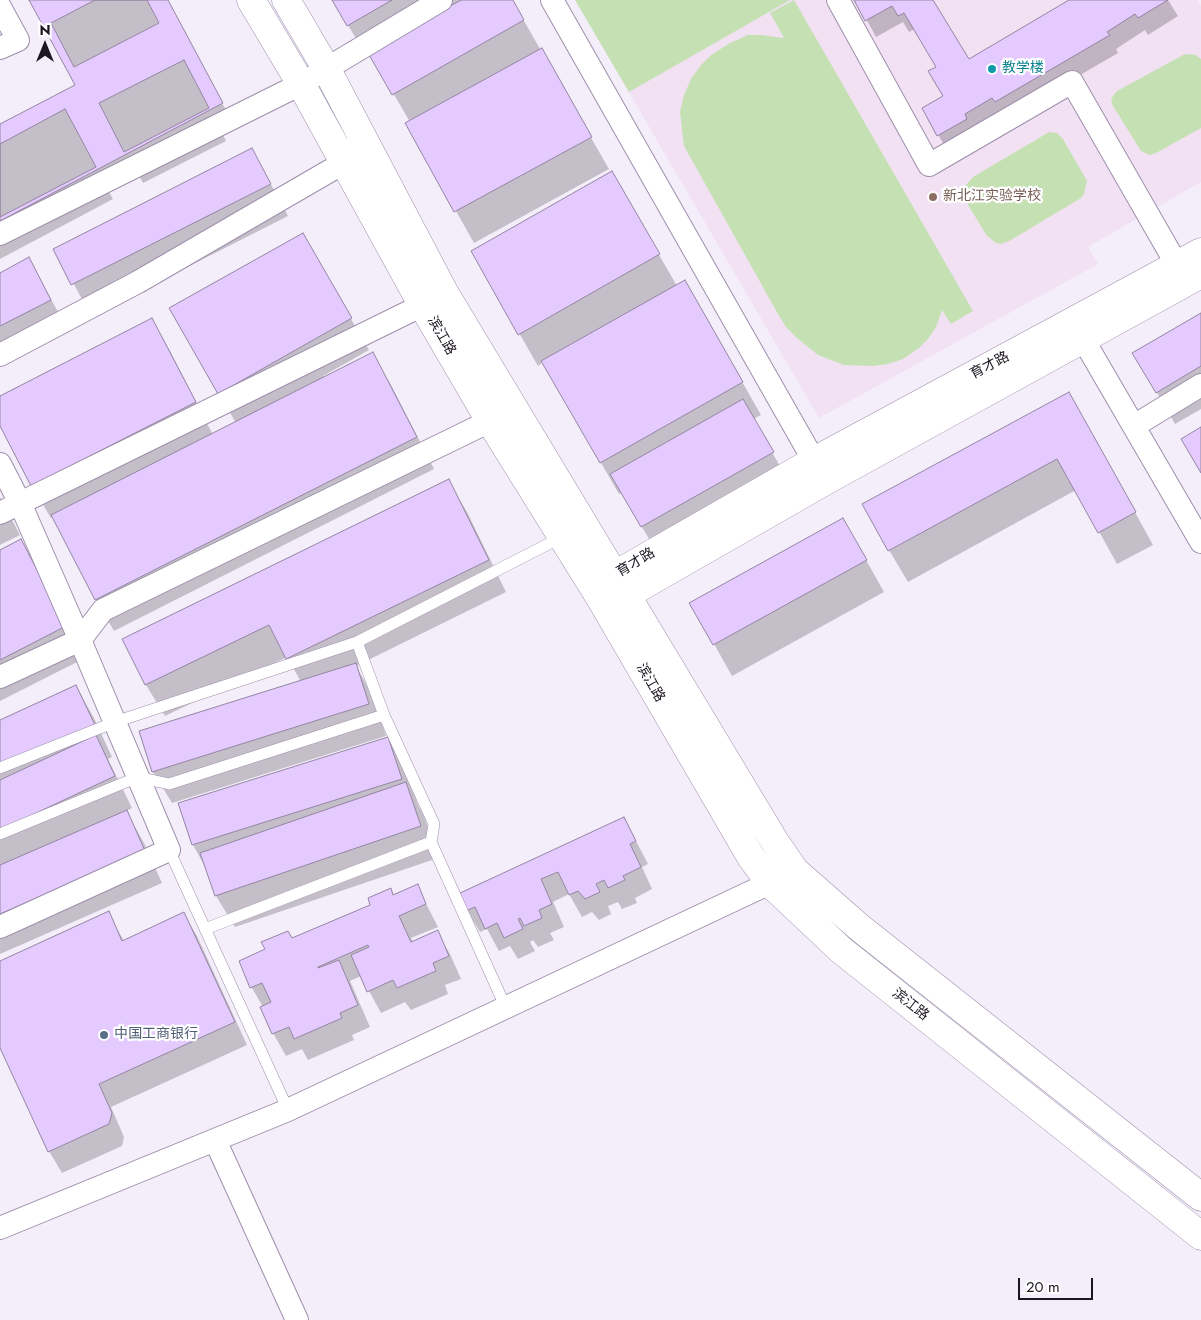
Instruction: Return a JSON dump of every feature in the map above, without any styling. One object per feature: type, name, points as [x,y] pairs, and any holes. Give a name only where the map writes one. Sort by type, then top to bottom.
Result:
[{"type":"main road","name":"滨江路","points":[[251,0],[345,162],[434,300],[514,407],[613,588],[751,857],[770,883],[841,950],[1201,1236]]},
{"type":"main road","name":"滨江路","points":[[286,0],[326,68],[362,136],[434,300],[490,421],[562,537],[613,588],[774,842],[796,872],[860,928],[1201,1197]]},
{"type":"main road","name":"育才路","points":[[819,471],[1083,339],[1189,273],[1201,252]]},
{"type":"main road","name":"育才路","points":[[613,588],[819,471],[1189,273]]},
{"type":"street","points":[[0,234],[301,84],[441,0]]},
{"type":"street","points":[[552,0],[819,471]]},
{"type":"street","points":[[838,0],[929,165],[1072,82],[1189,273]]},
{"type":"street","points":[[0,6],[18,40],[0,48]]},
{"type":"street","points":[[0,355],[138,282],[345,162],[362,136]]},
{"type":"street","points":[[10,508],[434,300]]},
{"type":"street","points":[[1083,339],[1201,542]]},
{"type":"street","points":[[1134,426],[1201,385]]},
{"type":"street","points":[[0,677],[80,640],[103,610],[490,421],[514,407]]},
{"type":"street","points":[[0,464],[10,508],[80,640],[169,850],[0,927]]},
{"type":"street","points":[[0,1228],[288,1110],[770,883]]},
{"type":"street","points":[[215,1140],[297,1320]]},
{"type":"lane","points":[[0,768],[115,722],[357,642],[562,537]]},
{"type":"lane","points":[[357,642],[384,715],[434,824],[431,842],[506,1008]]},
{"type":"lane","points":[[0,834],[138,776],[169,784],[384,715]]},
{"type":"lane","points":[[205,929],[431,842]]},
{"type":"lane","points":[[169,850],[288,1110]]},
{"type":"shaded area","name":"新北江实验学校","points":[[575,0],[1198,0],[1201,6],[1201,182],[1088,247],[1098,264],[819,418]]},
{"type":"green space","points":[[575,0],[790,0],[629,92]]},
{"type":"green space","points":[[794,0],[973,311],[951,324],[942,310],[936,327],[919,348],[903,359],[888,364],[873,366],[844,365],[818,355],[786,327],[684,146],[680,112],[684,95],[691,79],[701,65],[711,55],[730,43],[748,35],[784,38],[770,13]]},
{"type":"green space","points":[[1185,54],[1196,55],[1201,59],[1201,128],[1150,155],[1141,151],[1111,101],[1117,91]]},
{"type":"green space","points":[[1049,132],[1057,133],[1063,139],[1087,181],[1084,194],[1081,198],[1011,240],[1001,244],[996,243],[987,236],[965,200],[963,193],[965,186],[973,177]]},
{"type":"building","points":[[29,0],[168,0],[223,103],[0,221],[0,124],[75,85]]},
{"type":"building","points":[[95,0],[147,0],[159,23],[74,67],[51,23]]},
{"type":"building","points":[[332,0],[392,0],[347,26]]},
{"type":"building","points":[[461,0],[513,0],[524,20],[392,95],[368,53]]},
{"type":"building","name":"教学楼","points":[[854,0],[933,0],[969,59],[1069,0],[1168,0],[1138,18],[1135,14],[1107,32],[1110,35],[995,102],[992,98],[965,114],[967,119],[937,136],[922,108],[943,96],[928,71],[936,67],[904,13],[898,16],[892,6],[865,21]]},
{"type":"building","points":[[542,48],[592,137],[454,212],[405,123]]},
{"type":"building","points":[[184,60],[209,108],[124,152],[99,103]]},
{"type":"building","points":[[65,109],[96,167],[0,217],[0,144]]},
{"type":"building","points":[[252,148],[271,184],[71,285],[53,249]]},
{"type":"building","points":[[612,171],[660,254],[518,335],[471,251]]},
{"type":"building","points":[[303,233],[352,318],[218,394],[169,308]]},
{"type":"building","points":[[29,257],[51,300],[0,326],[0,273]]},
{"type":"building","points":[[685,280],[743,382],[600,463],[541,361]]},
{"type":"building","points":[[1201,313],[1201,366],[1156,393],[1132,353]]},
{"type":"building","points":[[152,318],[196,402],[31,486],[0,426],[0,396]]},
{"type":"building","points":[[373,352],[417,437],[95,600],[51,515]]},
{"type":"building","points":[[1069,392],[1136,512],[1098,533],[1057,459],[888,551],[862,504]]},
{"type":"building","points":[[743,399],[774,452],[641,527],[610,474]]},
{"type":"building","points":[[1201,427],[1201,473],[1181,439]]},
{"type":"building","points":[[449,479],[489,560],[286,659],[269,625],[145,685],[122,639]]},
{"type":"building","points":[[843,518],[867,560],[713,645],[689,603]]},
{"type":"building","points":[[21,539],[66,626],[0,660],[0,550]]},
{"type":"building","points":[[356,663],[369,704],[152,772],[139,731]]},
{"type":"building","points":[[76,685],[95,725],[0,769],[0,720]]},
{"type":"building","points":[[96,735],[115,776],[0,830],[0,780]]},
{"type":"building","points":[[388,737],[402,779],[192,845],[178,803]]},
{"type":"building","points":[[406,782],[421,826],[215,896],[200,853]]},
{"type":"building","points":[[127,810],[145,851],[0,914],[0,865]]},
{"type":"building","points":[[624,817],[636,841],[630,844],[641,867],[623,876],[625,880],[608,888],[604,880],[596,884],[600,892],[585,899],[578,891],[569,895],[558,872],[541,879],[552,904],[539,910],[542,918],[524,926],[520,918],[518,919],[523,929],[504,938],[497,923],[485,929],[475,907],[466,911],[458,894]]},
{"type":"building","points":[[418,884],[426,904],[399,916],[411,942],[438,930],[449,956],[433,963],[436,971],[397,988],[393,980],[367,992],[351,955],[369,947],[368,945],[318,967],[339,960],[358,1005],[340,1013],[342,1018],[294,1039],[289,1027],[272,1034],[260,1007],[271,1002],[262,983],[250,988],[239,961],[265,949],[261,942],[288,931],[292,938],[370,905],[368,898],[391,888],[393,895]]},
{"type":"building","name":"中国工商银行","points":[[109,911],[122,941],[184,912],[235,1022],[99,1084],[112,1113],[109,1124],[48,1152],[0,1048],[0,961]]},
{"type":"place","name":"教学楼","points":[[992,69]]},
{"type":"place","name":"新北江实验学校","points":[[933,197]]},
{"type":"place","name":"中国工商银行","points":[[104,1035]]}]
